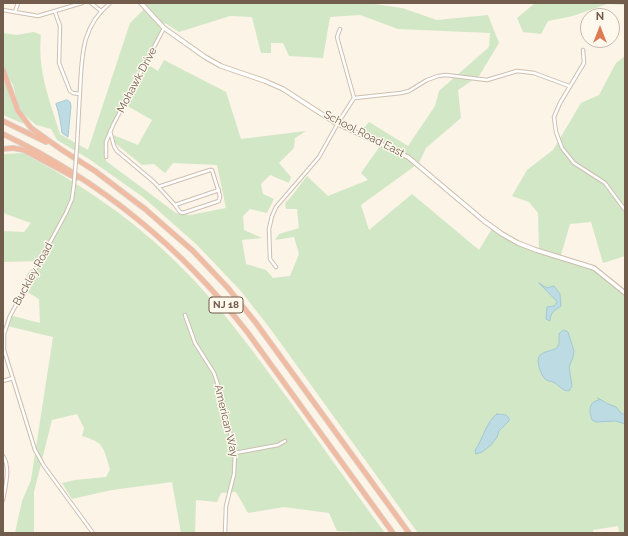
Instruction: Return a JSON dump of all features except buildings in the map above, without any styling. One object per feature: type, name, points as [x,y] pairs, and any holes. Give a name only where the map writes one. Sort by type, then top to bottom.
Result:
[{"type":"highway","points":[[3,70],[17,109],[24,120],[36,132],[62,150]]},
{"type":"highway","name":"NJ 18","points":[[3,121],[62,150],[94,171],[159,220],[193,251],[228,288],[256,323],[410,533]]},
{"type":"highway","name":"NJ 18","points":[[3,134],[53,160],[133,215],[154,232],[193,269],[223,302],[264,353],[393,533]]},
{"type":"highway","points":[[3,149],[13,148],[24,150],[78,179],[85,181]]},
{"type":"street","points":[[15,12],[18,3]]},
{"type":"street","points":[[3,10],[38,16],[82,3]]},
{"type":"street","points":[[91,3],[101,11]]},
{"type":"street","name":"Buckley Road","points":[[93,533],[40,459],[31,437],[12,378],[4,347],[4,334],[7,323],[72,199],[77,146],[82,55],[85,39],[92,24],[101,11],[110,3]]},
{"type":"street","name":"School Road East","points":[[141,3],[164,28],[213,62],[266,81],[283,89],[338,123],[408,157],[480,218],[512,240],[536,250],[594,268],[625,293]]},
{"type":"street","points":[[55,12],[60,26],[60,67],[70,91],[80,94]]},
{"type":"street","name":"Mohawk Drive","points":[[106,156],[106,142],[110,131],[164,28]]},
{"type":"street","points":[[276,266],[270,259],[269,229],[276,207],[319,157],[354,98],[337,37],[340,29]]},
{"type":"street","points":[[583,50],[584,63],[569,86],[554,117],[556,132],[562,148],[574,163],[605,183],[625,210]]},
{"type":"street","points":[[354,98],[409,91],[427,80],[438,76],[446,75],[487,80],[517,71],[534,73],[569,86]]},
{"type":"street","points":[[110,131],[117,151],[158,187],[180,212],[217,202],[220,197],[219,190],[211,170],[158,187]]},
{"type":"street","points":[[175,205],[219,190]]},
{"type":"street","name":"American Way","points":[[185,315],[195,343],[214,373],[220,390],[235,453],[234,474],[226,506],[225,533]]},
{"type":"street","points":[[3,381],[12,378]]},
{"type":"street","points":[[235,453],[278,445],[285,441]]},
{"type":"street","points":[[3,456],[6,461],[7,470],[3,500]]},
{"type":"green space","points":[[143,3],[368,3],[402,8],[437,20],[488,15],[499,43],[479,76],[458,90],[461,118],[426,148],[419,163],[361,205],[369,230],[412,194],[479,250],[493,227],[500,233],[539,250],[538,213],[529,202],[512,196],[527,170],[553,150],[581,103],[599,95],[616,63],[625,56],[625,256],[603,263],[591,222],[570,224],[561,255],[603,272],[625,293],[625,533],[619,533],[618,526],[593,530],[593,533],[418,533],[269,327],[240,290],[196,244],[143,197],[89,159],[57,140],[51,129],[36,125],[19,110],[13,85],[3,67],[3,33],[17,35],[34,32],[41,35],[41,61],[45,85],[60,134],[88,150],[130,23],[145,8]],"holes":[[[360,15],[398,29],[490,33],[489,47],[439,91],[435,106],[408,146],[369,122],[359,133],[380,143],[378,149],[361,173],[368,180],[328,196],[307,176],[285,203],[286,209],[297,209],[299,228],[279,234],[275,240],[294,237],[299,254],[290,276],[273,278],[266,270],[246,264],[242,240],[262,238],[244,230],[243,216],[250,209],[267,213],[274,199],[263,194],[261,184],[270,175],[289,183],[291,177],[279,163],[294,148],[295,138],[306,131],[241,139],[226,92],[164,60],[158,71],[145,63],[165,23],[179,32],[230,16],[252,17],[261,53],[271,53],[271,43],[283,43],[289,56],[323,58],[330,17]],[[124,104],[152,120],[138,145],[113,135],[115,143],[142,165],[154,164],[165,173],[173,163],[217,165],[226,208],[190,215],[176,213],[106,161],[105,140]]]},
{"type":"green space","points":[[535,3],[625,3],[625,5],[607,4],[596,8],[580,8],[580,14],[548,21],[541,34],[523,32],[517,18]]},
{"type":"green space","points":[[4,79],[13,105],[24,124],[3,115]]},
{"type":"green space","points":[[23,153],[85,189],[124,217],[161,248],[194,280],[251,349],[385,533],[337,531],[329,513],[284,507],[248,513],[236,492],[221,493],[217,502],[196,500],[195,533],[181,533],[172,482],[112,490],[72,499],[62,483],[75,480],[106,477],[110,469],[102,447],[95,441],[82,436],[84,428],[77,414],[52,420],[34,492],[34,533],[15,533],[22,501],[31,480],[53,337],[7,326],[9,315],[40,323],[39,299],[24,290],[27,274],[39,261],[3,262],[3,231],[24,232],[31,223],[3,213],[3,154]]},
{"type":"water","points":[[67,100],[70,102],[71,106],[68,137],[62,133],[56,104]]},
{"type":"water","points":[[539,283],[547,288],[554,286],[560,294],[561,306],[552,314],[550,321],[546,319],[547,307],[554,306],[557,302]]},
{"type":"water","points":[[564,330],[568,332],[574,351],[569,367],[572,386],[569,391],[564,390],[555,383],[545,379],[538,364],[540,355],[557,348],[559,344],[559,334]]},
{"type":"water","points":[[598,398],[616,407],[625,415],[625,424],[616,421],[596,422],[592,420],[590,407],[595,401],[599,400]]},
{"type":"water","points":[[497,414],[506,415],[509,418],[509,421],[499,431],[497,437],[491,445],[482,452],[476,454],[475,450],[487,426]]}]
